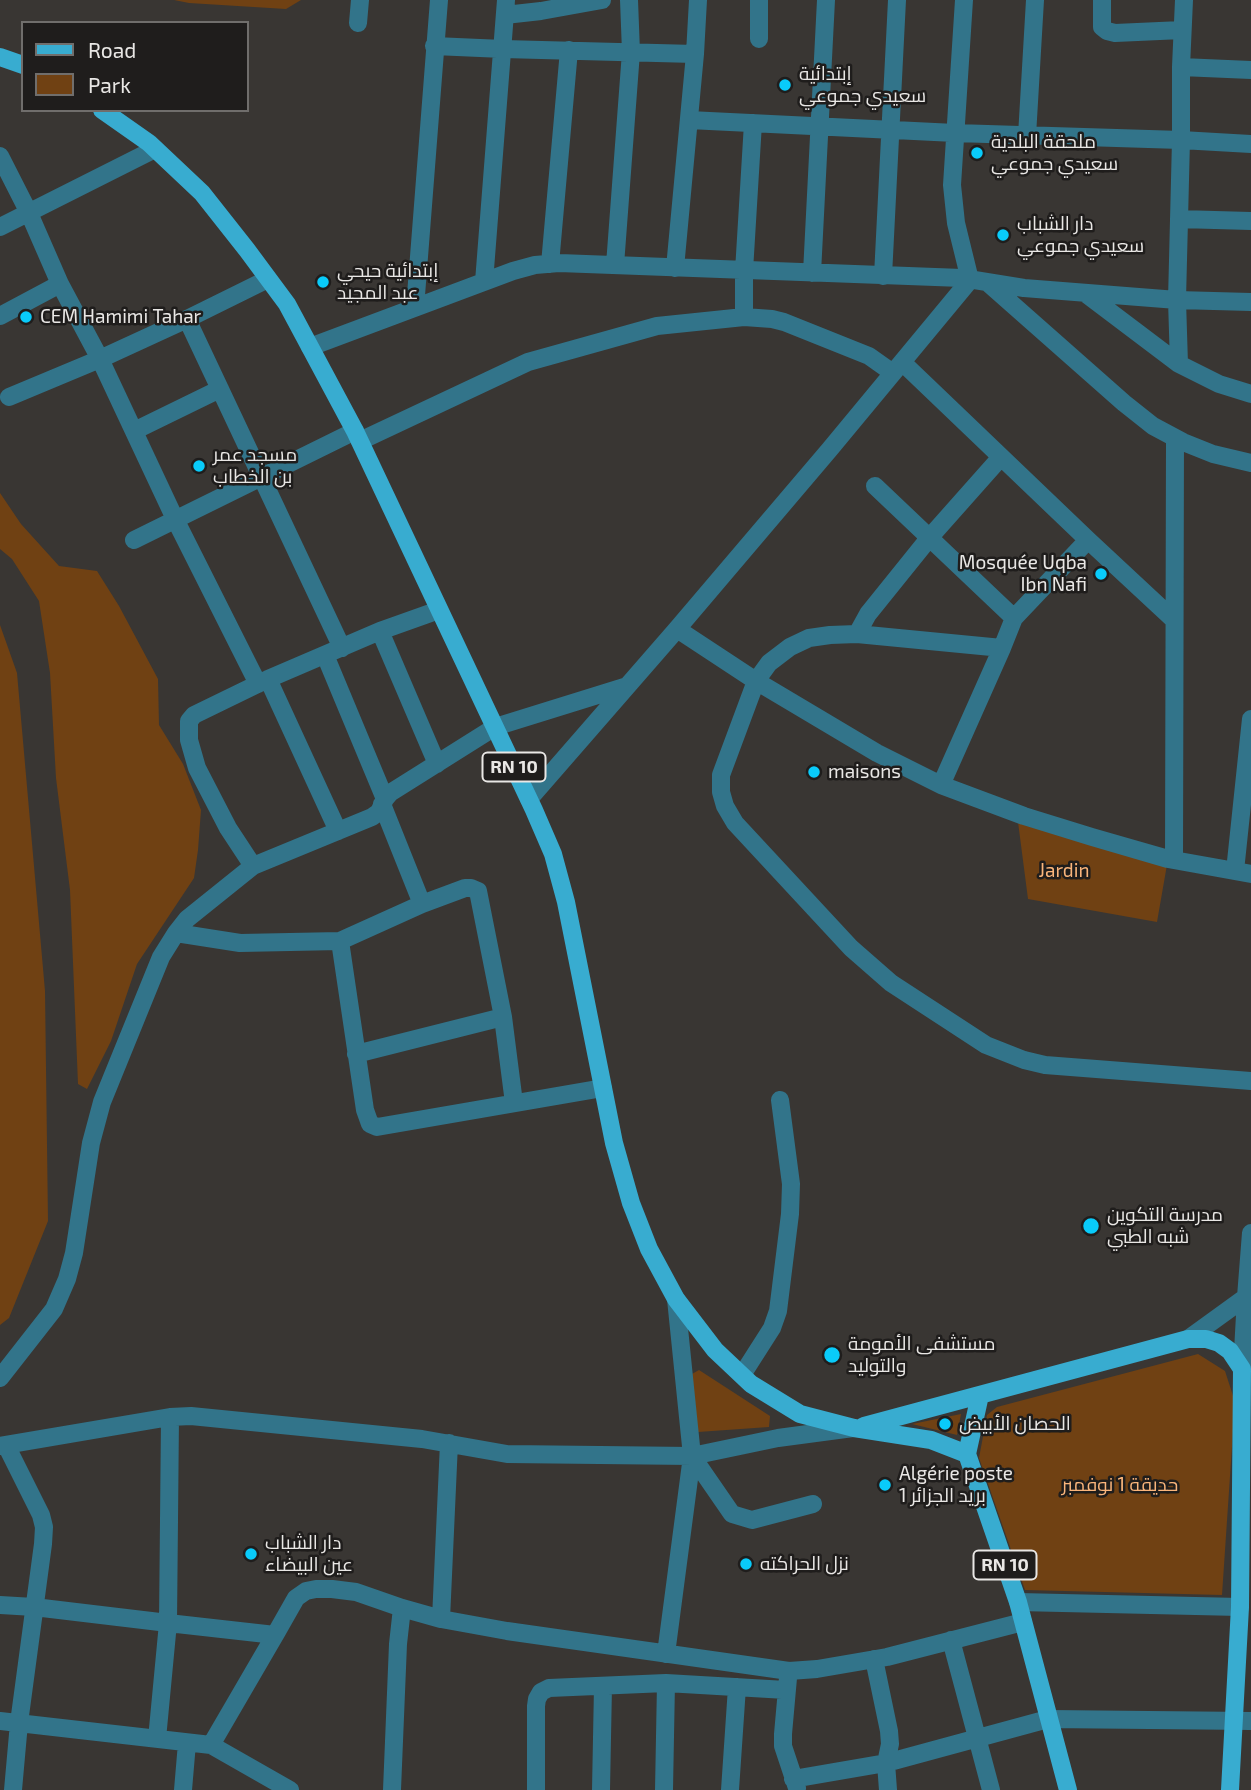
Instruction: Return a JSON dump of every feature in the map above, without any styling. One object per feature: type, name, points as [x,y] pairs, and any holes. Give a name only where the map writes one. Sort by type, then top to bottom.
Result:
[{"type":"main road","points":[[0,57],[21,64]]},
{"type":"main road","name":"RN 10","points":[[105,112],[155,149],[202,193],[287,304],[358,436],[553,854],[566,902],[614,1143],[649,1249],[676,1299],[715,1350],[762,1392],[800,1414],[854,1428],[931,1440],[967,1454],[1018,1602],[1068,1790]]},
{"type":"main road","name":"RN 10","points":[[854,1428],[1188,1339],[1206,1339],[1219,1343],[1230,1351],[1242,1369]]},
{"type":"main road","points":[[1230,1790],[1242,1720],[1240,1607],[1245,1581],[1246,1431],[1242,1369]]},
{"type":"main road","points":[[967,1454],[980,1395]]},
{"type":"street","points":[[358,23],[360,0]]},
{"type":"street","points":[[415,308],[439,0]]},
{"type":"street","points":[[484,282],[506,7],[541,10],[602,0]]},
{"type":"street","points":[[615,265],[631,52],[629,0]]},
{"type":"street","points":[[675,268],[698,0]]},
{"type":"street","points":[[759,0],[759,39]]},
{"type":"street","points":[[812,274],[826,0]]},
{"type":"street","points":[[883,276],[897,0]]},
{"type":"street","points":[[964,0],[952,185],[956,223],[978,281],[1153,426],[1213,454],[1251,463]]},
{"type":"street","points":[[1027,136],[1035,0]]},
{"type":"street","points":[[1102,0],[1102,27],[1107,31],[1115,33],[1182,30]]},
{"type":"street","points":[[1180,365],[1177,300],[1184,0]]},
{"type":"street","points":[[434,46],[695,54]]},
{"type":"street","points":[[550,264],[569,50]]},
{"type":"street","points":[[1181,67],[1251,70]]},
{"type":"street","points":[[689,120],[890,131],[1251,144]]},
{"type":"street","points":[[744,317],[744,271],[753,124]]},
{"type":"street","points":[[0,227],[155,149]]},
{"type":"street","points":[[0,156],[175,519],[263,682],[338,831]]},
{"type":"street","points":[[1179,219],[1251,221]]},
{"type":"street","points":[[310,347],[484,282],[535,265],[550,264],[978,281],[1086,293],[1251,302]]},
{"type":"street","points":[[9,397],[100,359],[268,279]]},
{"type":"street","points":[[529,799],[677,629],[898,367],[978,281]]},
{"type":"street","points":[[0,316],[60,284]]},
{"type":"street","points":[[1086,293],[1180,365],[1219,384],[1251,394]]},
{"type":"street","points":[[134,540],[262,477],[528,362],[657,326],[744,317],[772,319],[898,367],[1001,457],[1174,620]]},
{"type":"street","points":[[187,319],[262,477],[334,651],[384,802],[422,904]]},
{"type":"street","points":[[134,432],[220,389]]},
{"type":"street","points":[[1174,860],[1175,438]]},
{"type":"street","points":[[858,634],[867,614],[1001,457]]},
{"type":"street","points":[[875,486],[1014,618]]},
{"type":"street","points":[[941,785],[1014,618],[1088,540]]},
{"type":"street","points":[[253,866],[228,828],[197,768],[189,740],[189,721],[194,715],[263,682],[380,631],[439,610]]},
{"type":"street","points":[[677,629],[757,681],[877,752],[941,785],[1035,820],[1174,860],[1243,873],[1251,719]]},
{"type":"street","points":[[380,631],[437,764]]},
{"type":"street","points":[[1002,648],[858,634],[809,638],[790,647],[769,663],[757,681],[721,775],[721,792],[725,806],[735,822],[851,948],[891,982],[986,1045],[1045,1065],[1251,1081]]},
{"type":"street","points":[[0,1378],[54,1309],[67,1279],[74,1253],[91,1143],[103,1102],[161,957],[187,919],[253,866],[372,817],[379,812],[390,793],[495,727],[627,686]]},
{"type":"street","points":[[176,933],[240,943],[340,941],[465,888],[478,891],[503,1017],[514,1103]]},
{"type":"street","points":[[340,941],[365,1110],[370,1124],[377,1127],[603,1088]]},
{"type":"street","points":[[356,1054],[503,1017]]},
{"type":"street","points":[[742,1375],[772,1328],[778,1311],[791,1184],[780,1100]]},
{"type":"street","points":[[1242,1369],[1249,1297],[1251,1234]]},
{"type":"street","points":[[1188,1339],[1249,1297]]},
{"type":"street","points":[[666,1654],[692,1456],[676,1299]]},
{"type":"street","points":[[13,1790],[44,1527],[41,1515],[3,1446],[170,1417],[191,1416],[422,1439],[507,1454],[692,1456],[778,1438],[854,1428]]},
{"type":"street","points":[[158,1739],[168,1623],[170,1417]]},
{"type":"street","points":[[440,1619],[449,1443]]},
{"type":"street","points":[[692,1456],[732,1514],[752,1520],[813,1504]]},
{"type":"street","points":[[211,1745],[296,1598],[306,1591],[332,1589],[356,1592],[440,1619],[789,1671],[874,1659],[1023,1622]]},
{"type":"street","points":[[1018,1602],[1240,1607]]},
{"type":"street","points":[[0,1605],[275,1635]]},
{"type":"street","points":[[392,1790],[402,1608]]},
{"type":"street","points":[[951,1640],[991,1790]]},
{"type":"street","points":[[874,1659],[889,1731],[890,1744],[886,1763],[888,1790]]},
{"type":"street","points":[[789,1671],[783,1746],[795,1784],[886,1763],[1048,1718],[1242,1720]]},
{"type":"street","points":[[536,1790],[536,1706],[541,1692],[549,1688],[666,1684],[786,1690]]},
{"type":"street","points":[[664,1790],[666,1684]]},
{"type":"street","points":[[601,1790],[603,1686]]},
{"type":"street","points":[[730,1790],[737,1688]]},
{"type":"street","points":[[0,1721],[211,1745],[290,1790]]},
{"type":"street","points":[[183,1790],[187,1743]]},
{"type":"green space","points":[[174,0],[301,0],[286,9]]},
{"type":"green space","points":[[0,493],[21,524],[59,566],[97,571],[158,679],[159,725],[183,764],[201,810],[194,878],[137,964],[111,1041],[87,1089],[78,1084],[70,890],[56,778],[50,673],[39,601],[12,559],[0,549]]},
{"type":"green space","points":[[0,625],[17,673],[45,991],[48,1221],[9,1318],[0,1325]]},
{"type":"green space","name":"Jardin","points":[[1018,822],[1168,859],[1157,922],[1028,899]]},
{"type":"green space","name":"حديقة 1 نوفمبر","points":[[1198,1354],[1225,1371],[1235,1402],[1222,1595],[1025,1590],[979,1458],[987,1415],[997,1407]]},
{"type":"green space","points":[[699,1370],[770,1416],[769,1427],[698,1432],[692,1374]]},
{"type":"green space","points":[[961,1414],[957,1435],[912,1424]]},
{"type":"place","name":"إبتدائية سعيدي جموعي","points":[[785,85]]},
{"type":"place","name":"ملحقة البلدية سعيدي جموعي","points":[[977,153]]},
{"type":"place","name":"دار الشباب سعيدي جموعي","points":[[1003,235]]},
{"type":"place","name":"إبتدائية حيحي عبد المجيد","points":[[323,282]]},
{"type":"place","name":"CEM Hamimi Tahar","points":[[26,317]]},
{"type":"place","name":"مسجد عمر بن الخطاب","points":[[199,466]]},
{"type":"place","name":"Mosquée Uqba Ibn Nafi","points":[[1101,574]]},
{"type":"place","name":"maisons","points":[[814,772]]},
{"type":"place","name":"مدرسة التكوين شبه الطبي","points":[[1091,1226]]},
{"type":"place","name":"مستشفى الأمومة والتوليد","points":[[832,1355]]},
{"type":"place","name":"الحصان الأبيض","points":[[945,1424]]},
{"type":"place","name":"Algérie poste 1 بريد الجزائر","points":[[885,1485]]},
{"type":"place","name":"دار الشباب عين البيضاء","points":[[251,1554]]},
{"type":"place","name":"نزل الحراكته","points":[[746,1564]]}]
